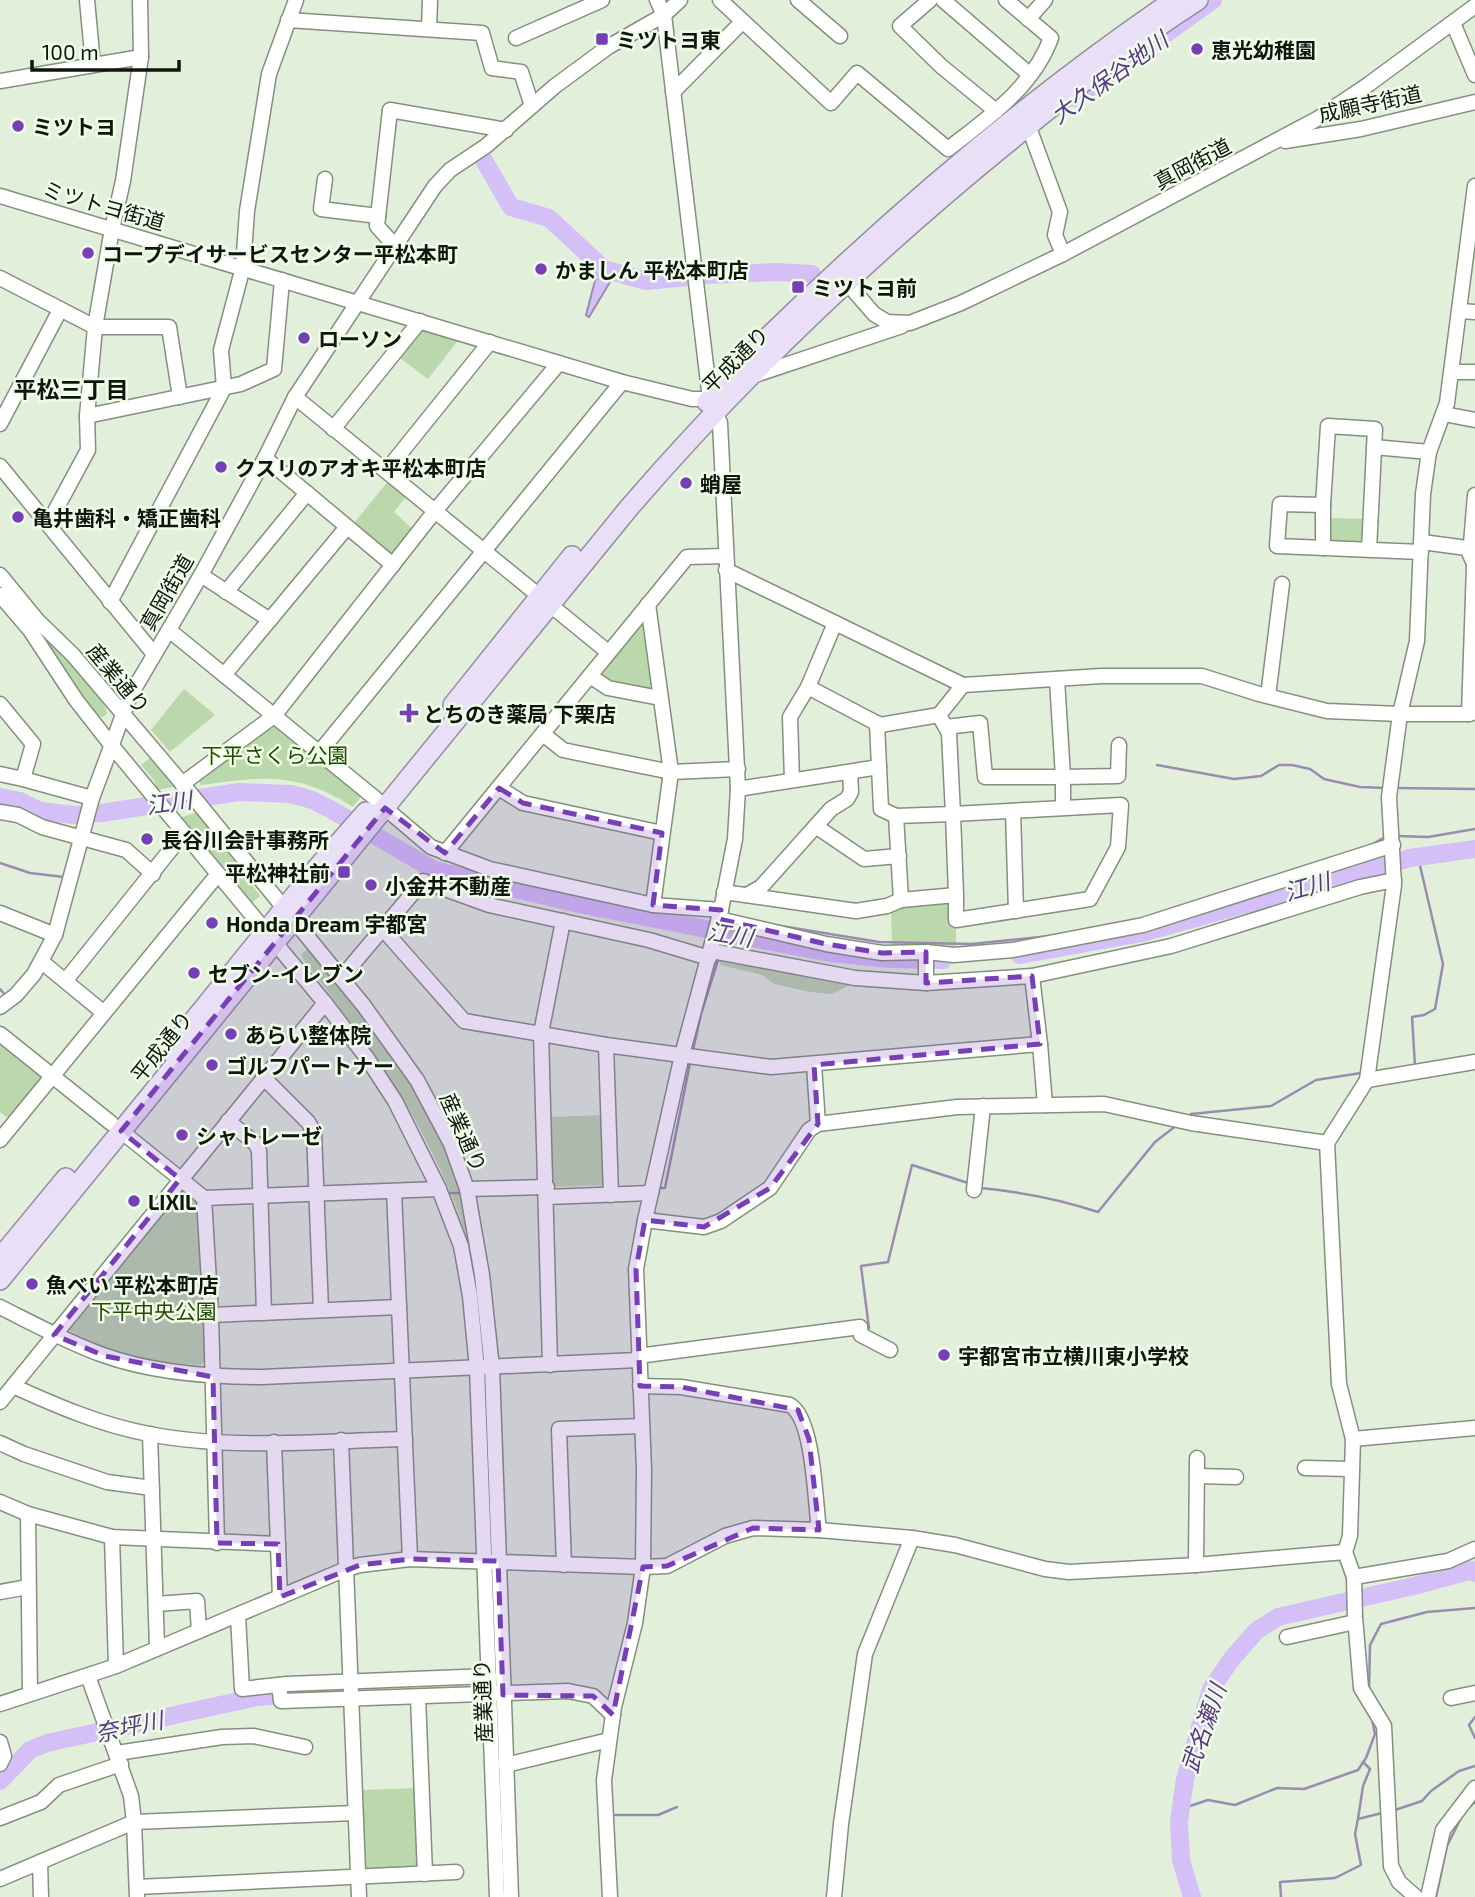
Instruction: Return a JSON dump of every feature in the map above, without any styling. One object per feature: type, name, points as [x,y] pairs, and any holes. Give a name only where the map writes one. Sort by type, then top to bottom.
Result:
[{"type":"main road","name":"平成通り","points":[[0,1280],[116,1127],[270,937],[544,601],[628,509],[763,342],[914,221],[1018,114],[1174,0]]},
{"type":"main road","name":"平成通り","points":[[1018,114],[1092,76],[1198,0]]},
{"type":"main road","name":"平成通り","points":[[713,404],[750,377],[842,277]]},
{"type":"main road","name":"平成通り","points":[[0,1258],[116,1127]]},
{"type":"street","points":[[87,0],[93,64]]},
{"type":"street","points":[[48,524],[88,450],[87,416],[95,327],[123,181],[141,57],[140,0]]},
{"type":"street","points":[[110,602],[224,388],[221,350],[243,267],[247,211],[269,74],[296,0]]},
{"type":"street","points":[[429,29],[430,0]]},
{"type":"street","points":[[516,38],[603,0]]},
{"type":"street","points":[[610,1897],[604,1780],[613,1711],[635,1623],[643,1567],[645,1518],[636,1269],[682,1055],[720,917],[735,839],[738,789],[721,436],[713,404],[664,15],[657,0]]},
{"type":"street","name":"真岡街道","points":[[81,832],[130,696],[201,575],[295,397],[442,176],[506,130],[555,86],[608,47],[664,15],[680,0]]},
{"type":"street","points":[[720,0],[831,103],[857,74],[948,149],[996,111]]},
{"type":"street","points":[[798,0],[839,36]]},
{"type":"street","points":[[930,0],[900,26],[941,66],[996,111],[1018,114]]},
{"type":"street","points":[[943,0],[1029,74]]},
{"type":"street","points":[[1006,0],[1051,38],[1046,52],[1029,74],[1018,114],[1060,212],[1055,235],[1063,254]]},
{"type":"street","points":[[1028,19],[1045,0]]},
{"type":"street","name":"真岡街道","points":[[750,377],[961,303],[1063,254],[1317,119],[1359,91],[1473,5]]},
{"type":"street","points":[[288,20],[482,33],[492,68],[521,72],[532,106]]},
{"type":"street","points":[[673,92],[742,22]]},
{"type":"street","points":[[1452,23],[1475,75]]},
{"type":"street","points":[[0,81],[141,57]]},
{"type":"street","name":"成願寺街道","points":[[1274,143],[1361,130],[1475,102]]},
{"type":"street","points":[[396,246],[377,226],[390,110],[506,130]]},
{"type":"street","points":[[324,179],[321,209],[378,216]]},
{"type":"street","points":[[1416,1897],[1399,1882],[1391,1866],[1384,1726],[1361,1688],[1354,1581],[1345,1552],[1350,1536],[1353,1439],[1339,1384],[1327,1143],[1367,1080],[1394,880],[1389,797],[1401,715],[1417,641],[1423,494],[1429,452],[1444,414],[1468,312],[1475,186]]},
{"type":"street","name":"ミツトヨ街道","points":[[0,196],[622,382],[713,404]]},
{"type":"street","points":[[842,277],[879,319],[896,324],[910,323]]},
{"type":"street","points":[[87,416],[241,384],[274,369],[282,280]]},
{"type":"street","points":[[2,284],[95,327],[169,327],[180,397]]},
{"type":"street","points":[[0,424],[60,310]]},
{"type":"street","points":[[333,429],[420,321]]},
{"type":"street","points":[[386,471],[490,342]]},
{"type":"street","points":[[184,786],[274,716],[435,511],[559,363]]},
{"type":"street","points":[[1452,372],[1475,372]]},
{"type":"street","points":[[318,754],[622,382]]},
{"type":"street","points":[[295,397],[608,652]]},
{"type":"street","points":[[1444,414],[1475,420]]},
{"type":"street","points":[[1323,548],[1328,426],[1375,429],[1369,550]]},
{"type":"street","points":[[1374,447],[1429,452]]},
{"type":"street","points":[[265,458],[393,565]]},
{"type":"street","points":[[0,466],[154,654]]},
{"type":"street","points":[[226,592],[307,493]]},
{"type":"street","points":[[1323,505],[1280,504],[1277,547],[1369,550],[1467,548],[1471,544],[1475,495]]},
{"type":"street","points":[[224,675],[347,527]]},
{"type":"street","points":[[445,853],[687,557],[726,563],[835,623],[963,685],[1101,676],[1202,676],[1327,710],[1401,715],[1472,713],[1474,566],[1467,548]]},
{"type":"street","name":"産業通り","points":[[0,575],[37,620],[73,655],[184,786],[364,1006],[416,1080],[451,1144],[467,1189],[482,1275],[492,1368],[489,1676],[496,1695],[506,1765],[511,1897]]},
{"type":"street","points":[[201,575],[270,620]]},
{"type":"street","points":[[1268,696],[1282,584]]},
{"type":"street","name":"産業通り","points":[[0,594],[30,631],[76,700],[112,746],[325,1003],[367,1058],[396,1101],[439,1189],[461,1246],[470,1296],[492,1561],[497,1897]]},
{"type":"street","points":[[649,604],[671,772],[653,905]]},
{"type":"street","points":[[792,780],[790,717],[808,687],[835,623]]},
{"type":"street","points":[[169,630],[318,754],[375,811],[431,847],[490,869],[720,917],[826,944],[882,953],[954,954],[1013,950],[1143,925],[1393,846]]},
{"type":"street","points":[[590,676],[608,688],[660,698]]},
{"type":"street","points":[[1057,679],[1063,808]]},
{"type":"street","points":[[943,721],[963,685]]},
{"type":"street","points":[[808,687],[880,725],[943,721],[981,723],[985,777],[1118,776],[1119,745]]},
{"type":"street","points":[[0,704],[33,744],[23,779]]},
{"type":"street","points":[[877,723],[881,810],[897,816],[953,814],[1121,805],[1118,847],[1090,899],[956,920],[953,814],[949,733],[943,721]]},
{"type":"street","points":[[543,734],[563,750],[671,772],[738,769]]},
{"type":"street","points":[[738,789],[879,767]]},
{"type":"street","points":[[747,895],[761,887],[831,809],[847,799],[851,792],[850,772]]},
{"type":"street","points":[[0,774],[91,800]]},
{"type":"street","points":[[499,788],[523,803],[662,833]]},
{"type":"street","points":[[1013,811],[1016,911]]},
{"type":"street","points":[[0,812],[18,815],[42,827],[81,832],[126,850],[153,874]]},
{"type":"street","points":[[897,816],[901,900]]},
{"type":"street","points":[[817,827],[864,859],[899,856]]},
{"type":"street","points":[[0,1007],[16,995],[41,962],[55,935],[81,832]]},
{"type":"street","points":[[66,980],[184,833]]},
{"type":"street","points":[[0,1140],[5,1124],[53,1076],[218,874]]},
{"type":"street","points":[[341,978],[423,881],[489,905],[649,940],[855,978],[926,983],[1032,976],[1171,946],[1360,887],[1394,880]]},
{"type":"street","points":[[724,891],[856,911],[887,906],[901,900],[956,895]]},
{"type":"street","points":[[0,913],[55,935]]},
{"type":"street","points":[[550,1365],[541,1033],[563,921]]},
{"type":"street","points":[[383,929],[464,1021],[606,1045],[771,1067],[1040,1044]]},
{"type":"street","points":[[926,952],[926,983]]},
{"type":"street","points":[[41,962],[104,1013]]},
{"type":"street","points":[[1032,976],[1045,1105]]},
{"type":"street","points":[[0,1402],[325,1003]]},
{"type":"street","points":[[0,1034],[204,1198],[439,1189]]},
{"type":"street","points":[[606,1045],[611,1195]]},
{"type":"street","points":[[1367,1080],[1475,1062]]},
{"type":"street","points":[[814,1065],[818,1124]]},
{"type":"street","points":[[263,1077],[309,1122],[314,1132],[321,1310]]},
{"type":"street","points":[[645,1220],[704,1227],[721,1221],[770,1188],[808,1130],[818,1124],[957,1107],[1104,1104],[1191,1123],[1327,1143]]},
{"type":"street","points":[[974,1189],[983,1106]]},
{"type":"street","points":[[228,1121],[256,1144],[259,1151],[264,1312]]},
{"type":"street","points":[[467,1189],[611,1195],[651,1193]]},
{"type":"street","points":[[394,1191],[410,1559]]},
{"type":"street","points":[[204,1198],[211,1315],[217,1543]]},
{"type":"street","points":[[0,1307],[54,1335],[105,1356],[158,1369],[213,1377],[550,1365],[638,1358],[860,1327],[861,1335],[890,1350]]},
{"type":"street","points":[[211,1315],[399,1307]]},
{"type":"street","points":[[13,1386],[52,1404],[105,1423],[150,1434],[215,1441],[405,1439]]},
{"type":"street","points":[[640,1386],[681,1387],[790,1405],[798,1410],[808,1439],[818,1530]]},
{"type":"street","points":[[564,1565],[559,1429],[642,1426]]},
{"type":"street","points":[[1353,1439],[1475,1428]]},
{"type":"street","points":[[150,1434],[157,1648]]},
{"type":"street","points":[[341,1440],[359,1897]]},
{"type":"street","points":[[274,1442],[280,1597]]},
{"type":"street","points":[[0,1443],[24,1454],[107,1482],[152,1488]]},
{"type":"street","points":[[1196,1565],[1197,1458]]},
{"type":"street","points":[[1305,1468],[1352,1469]]},
{"type":"street","points":[[1196,1476],[1236,1477]]},
{"type":"street","points":[[0,1502],[28,1514],[112,1537],[278,1544]]},
{"type":"street","points":[[28,1514],[30,1694]]},
{"type":"street","points":[[0,1704],[116,1666],[346,1569],[410,1559],[667,1566],[725,1536],[753,1528],[912,1538],[955,1545],[1045,1569],[1069,1572],[1196,1565],[1345,1552]]},
{"type":"street","points":[[112,1537],[116,1666]]},
{"type":"street","points":[[834,1897],[841,1824],[865,1654],[912,1538]]},
{"type":"street","points":[[1354,1581],[1448,1561],[1475,1549]]},
{"type":"street","points":[[0,1592],[28,1587]]},
{"type":"street","points":[[156,1604],[197,1601],[199,1631]]},
{"type":"street","points":[[238,1616],[242,1689],[489,1676]]},
{"type":"street","points":[[1287,1637],[1355,1620]]},
{"type":"street","points":[[88,1676],[131,1796],[135,1822],[137,1892],[456,1872]]},
{"type":"street","points":[[279,1685],[281,1701],[568,1691],[593,1696],[613,1711]]},
{"type":"street","points":[[1451,1698],[1475,1693]]},
{"type":"street","points":[[418,1697],[425,1874]]},
{"type":"street","points":[[0,1818],[41,1802],[59,1785],[119,1759],[222,1737],[254,1736],[305,1747]]},
{"type":"street","points":[[506,1765],[609,1740]]},
{"type":"street","points":[[0,1742],[4,1756],[0,1764]]},
{"type":"street","points":[[1428,1897],[1443,1830],[1475,1788]]},
{"type":"street","points":[[0,1879],[135,1822],[355,1813]]},
{"type":"street","points":[[40,1862],[41,1897]]},
{"type":"highlighted area","points":[[499,788],[523,803],[662,833],[653,905],[721,910],[719,919],[826,944],[882,953],[926,952],[926,983],[1032,976],[1040,1044],[814,1065],[818,1124],[770,1188],[704,1227],[645,1220],[636,1269],[640,1386],[681,1387],[798,1410],[809,1439],[819,1530],[753,1528],[667,1566],[643,1567],[613,1715],[593,1696],[503,1695],[498,1561],[410,1559],[360,1565],[280,1597],[278,1544],[217,1543],[213,1377],[105,1356],[54,1335],[180,1179],[121,1131],[385,808],[445,853]]},
{"type":"green space","points":[[427,329],[460,338],[428,379],[400,358],[420,330]]},
{"type":"green space","points":[[389,480],[408,494],[394,512],[417,533],[392,555],[354,523]]},
{"type":"green space","points":[[1330,518],[1368,519],[1362,544],[1334,544],[1329,539]]},
{"type":"green space","points":[[641,618],[648,621],[656,686],[651,693],[613,684],[600,676],[600,669]]},
{"type":"green space","points":[[37,630],[66,658],[105,706],[107,713],[104,717],[96,716],[81,698]]},
{"type":"green space","points":[[184,689],[215,715],[170,752],[151,730]]},
{"type":"green space","name":"下平さくら公園","points":[[269,724],[277,724],[359,791],[360,798],[353,807],[297,782],[262,779],[201,785],[197,779]]},
{"type":"green space","points":[[152,756],[177,786],[157,790],[154,780],[141,765]]},
{"type":"green space","points":[[198,812],[260,896],[252,903],[178,816]]},
{"type":"green space","points":[[950,899],[956,904],[956,946],[892,944],[891,910],[911,901]]},
{"type":"green space","points":[[309,948],[353,997],[437,1121],[463,1198],[473,1250],[482,1346],[472,1261],[449,1190],[426,1140],[400,1095],[301,954]]},
{"type":"green space","points":[[722,949],[853,984],[832,994],[774,984],[762,975],[720,965]]},
{"type":"green space","points":[[0,1042],[45,1077],[14,1115],[6,1117],[0,1112]]},
{"type":"green space","points":[[603,1115],[607,1185],[551,1187],[549,1117]]},
{"type":"green space","name":"下平中央公園","points":[[178,1188],[201,1205],[207,1360],[201,1365],[157,1362],[105,1348],[70,1331],[69,1322]]},
{"type":"green space","points":[[418,1788],[421,1864],[416,1869],[368,1871],[362,1865],[360,1790]]},
{"type":"shaded area","points":[[597,273],[613,277],[589,317],[586,315]]},
{"type":"waterway","name":"大久保谷地川","points":[[1076,98],[1213,0]]},
{"type":"waterway","name":"大久保谷地川","points":[[482,157],[511,207],[549,218],[604,269],[646,281],[687,277]]},
{"type":"waterway","name":"大久保谷地川","points":[[704,275],[776,272],[812,274]]},
{"type":"waterway","name":"大久保谷地川","points":[[613,277],[620,273]]},
{"type":"waterway","points":[[1157,765],[1234,779],[1261,776],[1279,765],[1292,765],[1310,769],[1324,779],[1360,787],[1386,788]]},
{"type":"waterway","points":[[1396,788],[1475,789]]},
{"type":"waterway","name":"江川","points":[[0,797],[20,801],[40,811],[73,815],[239,792],[291,794],[332,810],[434,870],[579,904],[831,953],[889,959],[943,960]]},
{"type":"waterway","points":[[1397,836],[1428,837],[1475,829]]},
{"type":"waterway","points":[[1369,846],[1387,836]]},
{"type":"waterway","name":"江川","points":[[1020,955],[1142,933],[1410,858],[1475,849]]},
{"type":"waterway","points":[[1413,1066],[1412,1017],[1435,1009],[1443,964],[1418,857]]},
{"type":"waterway","points":[[0,863],[30,873],[64,877]]},
{"type":"waterway","points":[[775,925],[879,942],[971,944],[1050,936]]},
{"type":"waterway","points":[[729,950],[733,935]]},
{"type":"waterway","points":[[693,1050],[718,960],[727,960]]},
{"type":"waterway","points":[[0,989],[6,996]]},
{"type":"waterway","points":[[659,1188],[665,1188],[690,1063]]},
{"type":"waterway","points":[[1188,1116],[1271,1106],[1316,1080],[1361,1073]]},
{"type":"waterway","points":[[981,1188],[1040,1197],[1098,1212],[1155,1142],[1177,1125]]},
{"type":"waterway","points":[[865,1329],[869,1328],[861,1266],[888,1262],[912,1165],[968,1183]]},
{"type":"waterway","points":[[446,1193],[464,1193]]},
{"type":"waterway","name":"武名瀬川","points":[[1472,1570],[1475,1567]]},
{"type":"waterway","name":"武名瀬川","points":[[1192,1897],[1181,1860],[1179,1822],[1185,1779],[1211,1689],[1256,1631],[1278,1617],[1472,1570],[1475,1573]]},
{"type":"waterway","points":[[1369,1692],[1370,1645],[1381,1624],[1427,1612],[1475,1608]]},
{"type":"waterway","name":"奈坪川","points":[[0,1781],[30,1750],[47,1743],[271,1696]]},
{"type":"waterway","points":[[1475,1717],[1469,1725],[1475,1738]]},
{"type":"waterway","points":[[1181,1809],[1208,1800],[1235,1805],[1277,1788],[1304,1789],[1358,1770],[1366,1758],[1375,1734],[1372,1719]]},
{"type":"waterway","points":[[1358,1819],[1363,1786],[1370,1769],[1363,1762]]},
{"type":"waterway","points":[[1392,1811],[1422,1801],[1459,1771],[1475,1766]]},
{"type":"waterway","points":[[1467,1809],[1475,1802]]},
{"type":"waterway","points":[[612,1815],[658,1815],[677,1807]]},
{"type":"waterway","points":[[1281,1897],[1280,1882],[1335,1878],[1361,1865],[1355,1834],[1358,1819],[1382,1813]]},
{"type":"waterway","points":[[1436,1897],[1447,1846],[1463,1814]]},
{"type":"place","name":"ミツトヨ東","points":[[602,39]]},
{"type":"place","name":"恵光幼稚園","points":[[1197,49]]},
{"type":"place","name":"ミツトヨ","points":[[18,126]]},
{"type":"place","name":"コープデイサービスセンター平松本町","points":[[88,253]]},
{"type":"place","name":"かましん 平松本町店","points":[[541,269]]},
{"type":"place","name":"ミツトヨ前","points":[[798,287]]},
{"type":"place","name":"ローソン","points":[[304,338]]},
{"type":"place","name":"クスリのアオキ平松本町店","points":[[221,467]]},
{"type":"place","name":"蛸屋","points":[[686,483]]},
{"type":"place","name":"亀井歯科・矯正歯科","points":[[18,517]]},
{"type":"place","name":"とちのき薬局 下栗店","points":[[409,713]]},
{"type":"place","name":"長谷川会計事務所","points":[[147,839]]},
{"type":"place","name":"平松神社前","points":[[344,872]]},
{"type":"place","name":"小金井不動産","points":[[371,885]]},
{"type":"place","name":"Honda Dream 宇都宮","points":[[212,923]]},
{"type":"place","name":"セブン-イレブン","points":[[194,973]]},
{"type":"place","name":"あらい整体院","points":[[231,1034]]},
{"type":"place","name":"ゴルフパートナー","points":[[212,1065]]},
{"type":"place","name":"シャトレーゼ","points":[[182,1135]]},
{"type":"place","name":"LIXIL","points":[[134,1201]]},
{"type":"place","name":"魚べい 平松本町店","points":[[32,1284]]},
{"type":"place","name":"宇都宮市立横川東小学校","points":[[944,1355]]},
{"type":"district","name":"平松三丁目","points":[[71,389]]}]
